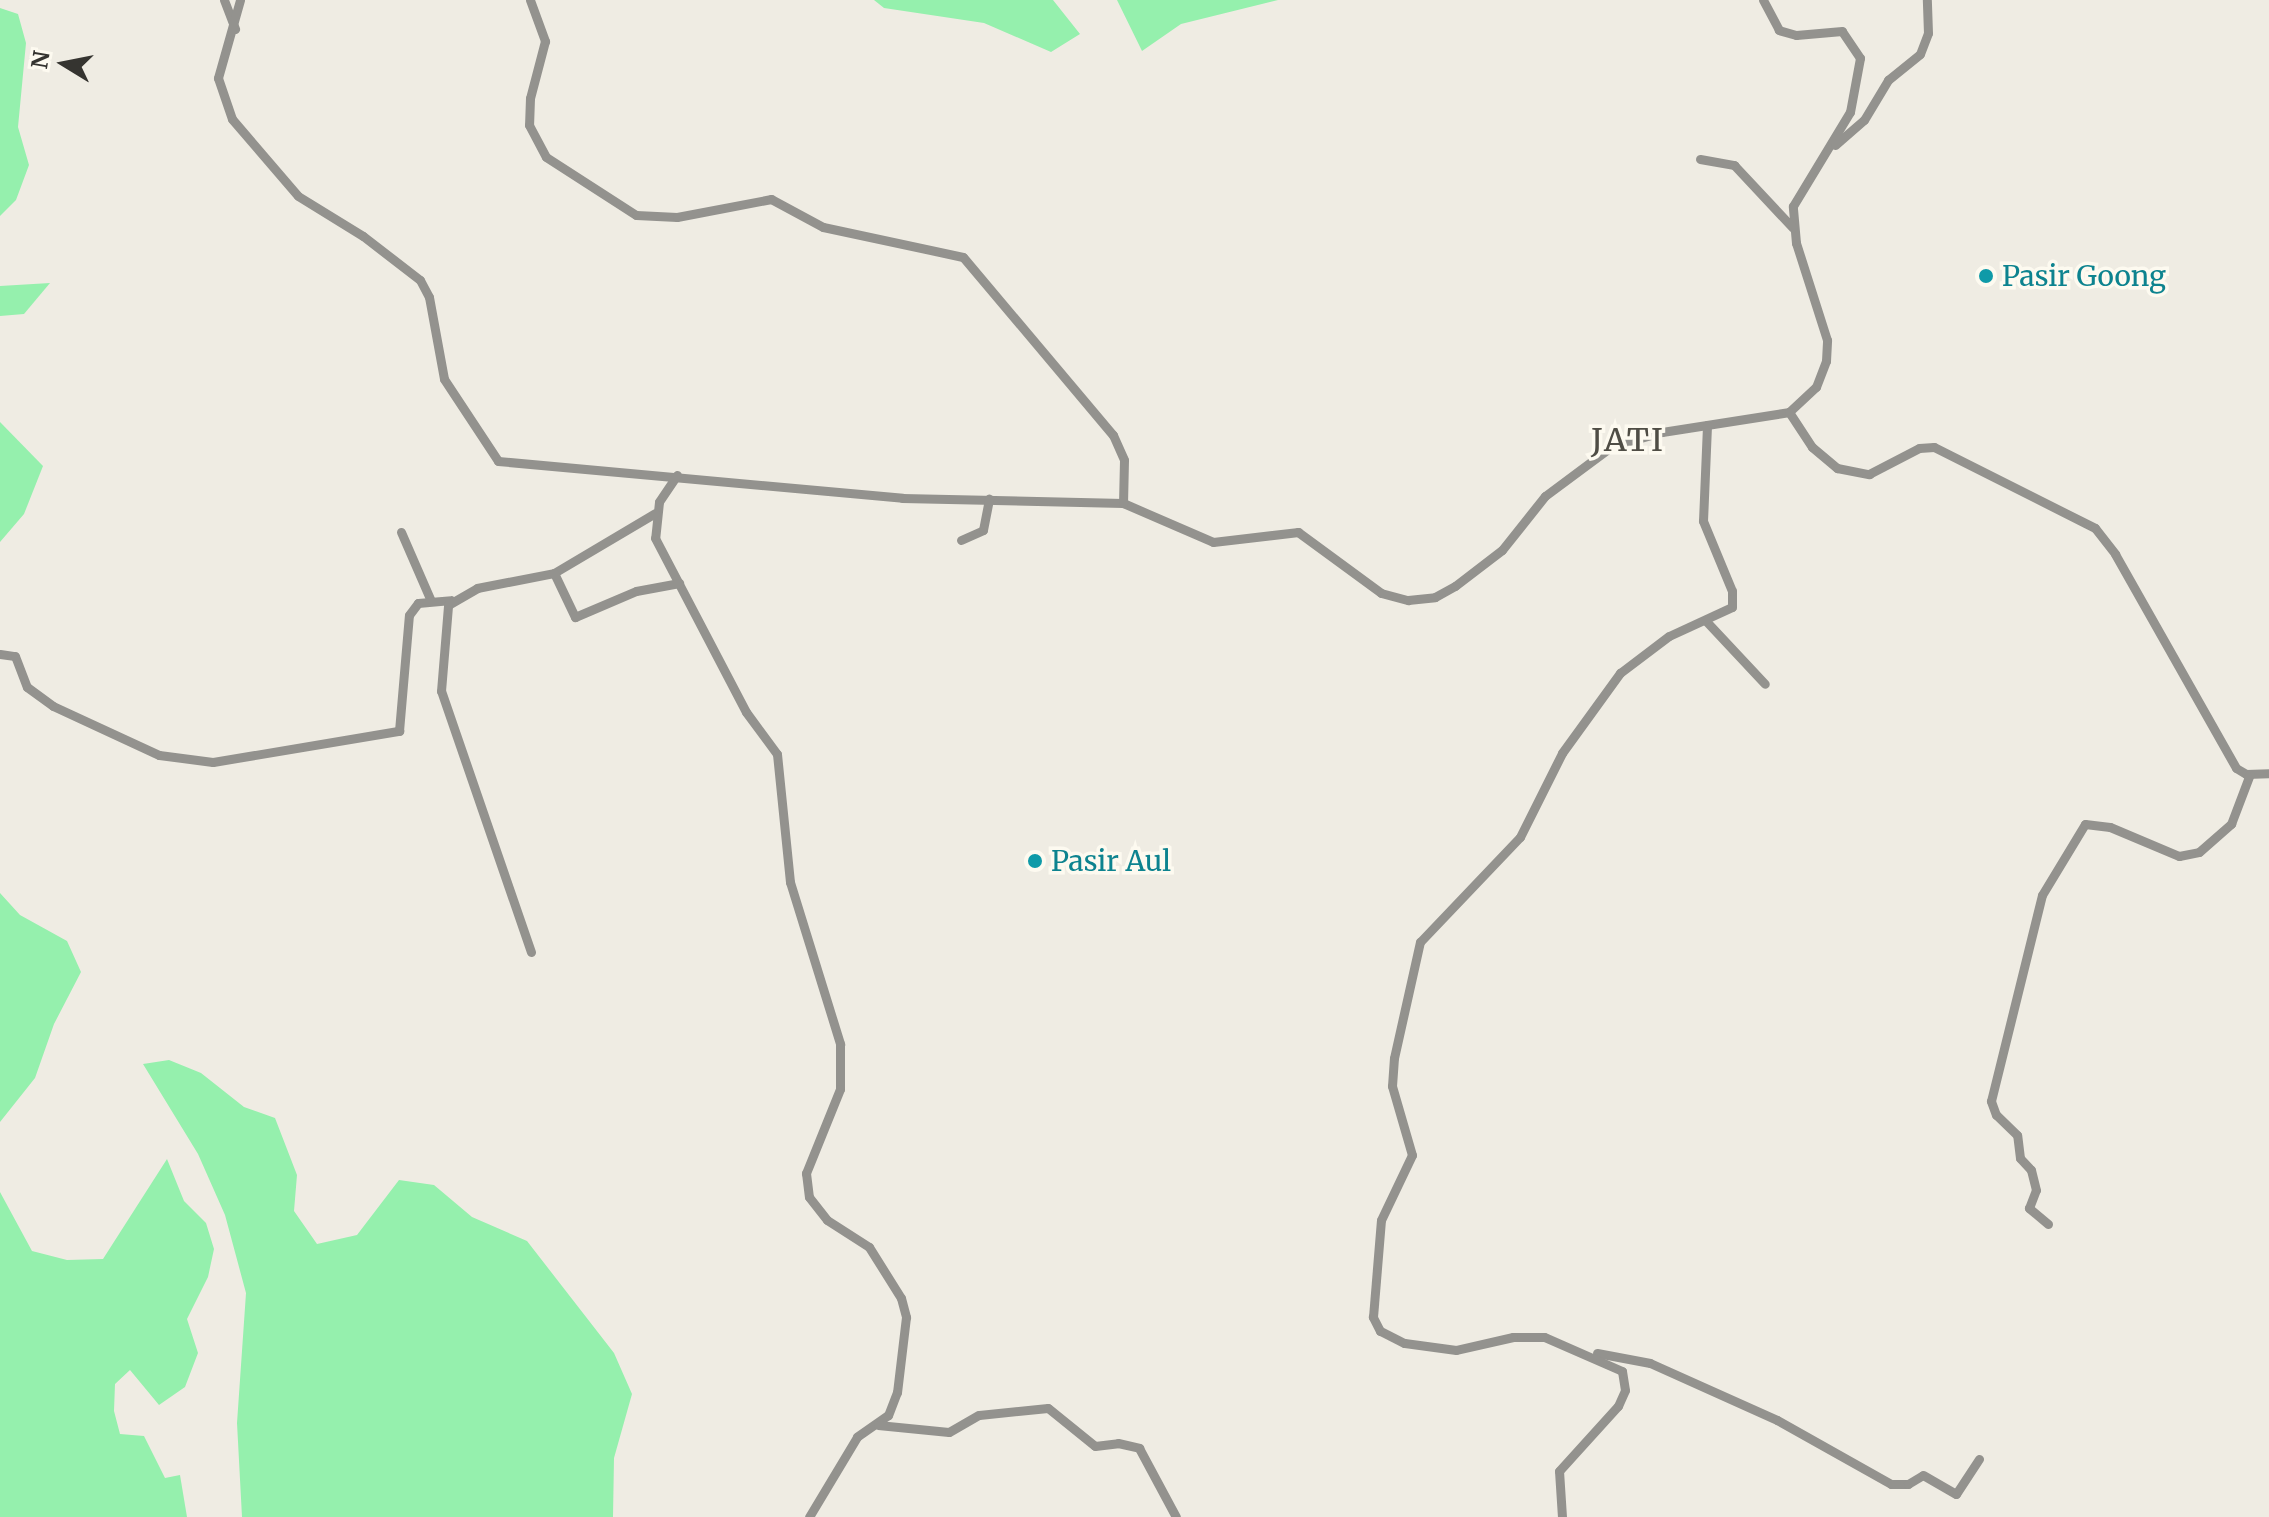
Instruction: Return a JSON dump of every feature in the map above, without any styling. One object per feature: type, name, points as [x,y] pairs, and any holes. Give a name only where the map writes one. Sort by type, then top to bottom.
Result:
[{"type":"street","points":[[224,0],[235,29]]},
{"type":"street","points":[[240,0],[235,29],[218,78],[232,119],[298,196],[363,236],[420,280],[429,297],[444,379],[491,456],[504,463],[677,475],[902,498],[1123,503],[1213,542],[1298,532],[1381,593],[1402,600],[1429,599],[1447,592],[1502,550],[1539,502],[1612,446],[1707,425],[1789,412],[1816,387],[1827,352],[1793,228],[1795,197],[1833,147],[1864,120],[1888,80],[1920,54],[1928,33],[1927,0]]},
{"type":"street","points":[[530,0],[545,47],[530,98],[529,125],[546,157],[636,215],[677,217],[764,198],[823,227],[963,257],[1113,435],[1124,460],[1123,503]]},
{"type":"street","points":[[1763,0],[1779,30],[1799,35],[1839,29],[1854,43],[1860,58],[1857,90],[1833,147]]},
{"type":"street","points":[[1700,159],[1734,165],[1793,228]]},
{"type":"street","points":[[1789,412],[1812,447],[1837,468],[1869,474],[1919,448],[1934,447],[2095,528],[2124,568],[2234,764],[2250,774],[2269,773]]},
{"type":"street","points":[[1707,425],[1703,521],[1733,597],[1730,610],[1669,636],[1620,673],[1562,753],[1520,837],[1420,942],[1394,1058],[1392,1086],[1412,1155],[1381,1220],[1371,1295],[1380,1331],[1404,1343],[1456,1350],[1513,1337],[1544,1337],[1590,1353],[1650,1363],[1777,1420],[1891,1484],[1908,1484],[1923,1475],[1956,1494],[1979,1459]]},
{"type":"street","points":[[0,654],[15,656],[27,687],[45,702],[159,755],[213,762],[399,731],[408,622],[415,605],[451,600],[477,588],[554,573],[655,513],[677,475]]},
{"type":"street","points":[[961,540],[983,530],[989,499]]},
{"type":"street","points":[[655,513],[658,547],[746,712],[777,754],[790,882],[840,1052],[840,1089],[814,1145],[806,1185],[815,1208],[827,1220],[869,1247],[901,1298],[906,1317],[897,1392],[878,1425],[857,1437],[809,1517]]},
{"type":"street","points":[[401,532],[431,601]]},
{"type":"street","points":[[554,573],[575,617],[636,591],[679,583]]},
{"type":"street","points":[[451,600],[442,637],[441,691],[531,952]]},
{"type":"street","points":[[1706,621],[1765,684]]},
{"type":"street","points":[[2048,1224],[2029,1208],[2036,1190],[2031,1170],[2021,1160],[2017,1135],[1996,1115],[1991,1101],[2042,895],[2085,824],[2110,827],[2172,855],[2199,852],[2231,824],[2250,774]]},
{"type":"street","points":[[1562,1517],[1559,1471],[1618,1406],[1625,1390],[1622,1371],[1590,1353]]},
{"type":"street","points":[[878,1425],[949,1432],[979,1415],[1048,1408],[1095,1446],[1118,1443],[1139,1448],[1176,1517]]},
{"type":"green space","points":[[874,0],[1053,0],[1080,34],[1051,52],[984,23],[884,8]]},
{"type":"green space","points":[[1117,0],[1278,0],[1181,24],[1142,51]]},
{"type":"green space","points":[[0,8],[18,14],[26,43],[18,127],[29,165],[16,200],[0,216]]},
{"type":"green space","points":[[50,283],[24,314],[0,316],[0,286]]},
{"type":"green space","points":[[0,422],[43,466],[24,514],[0,542]]},
{"type":"green space","points":[[0,893],[20,915],[67,941],[81,972],[54,1024],[35,1078],[0,1122]]},
{"type":"green space","points":[[169,1060],[201,1073],[244,1107],[275,1118],[297,1175],[294,1211],[317,1244],[357,1235],[399,1180],[434,1185],[472,1217],[527,1241],[614,1353],[632,1394],[614,1458],[613,1517],[242,1517],[237,1423],[246,1293],[225,1215],[198,1154],[143,1064]]},
{"type":"green space","points":[[167,1159],[184,1201],[206,1223],[214,1249],[208,1277],[187,1319],[198,1353],[185,1387],[159,1405],[130,1370],[115,1384],[114,1411],[120,1434],[144,1436],[165,1478],[180,1475],[187,1517],[0,1517],[0,1192],[32,1251],[67,1260],[103,1259]]},
{"type":"place","name":"Pasir Goong","points":[[1986,276]]},
{"type":"place","name":"Pasir Aul","points":[[1035,861]]},
{"type":"district","name":"JATI","points":[[1628,440]]}]
